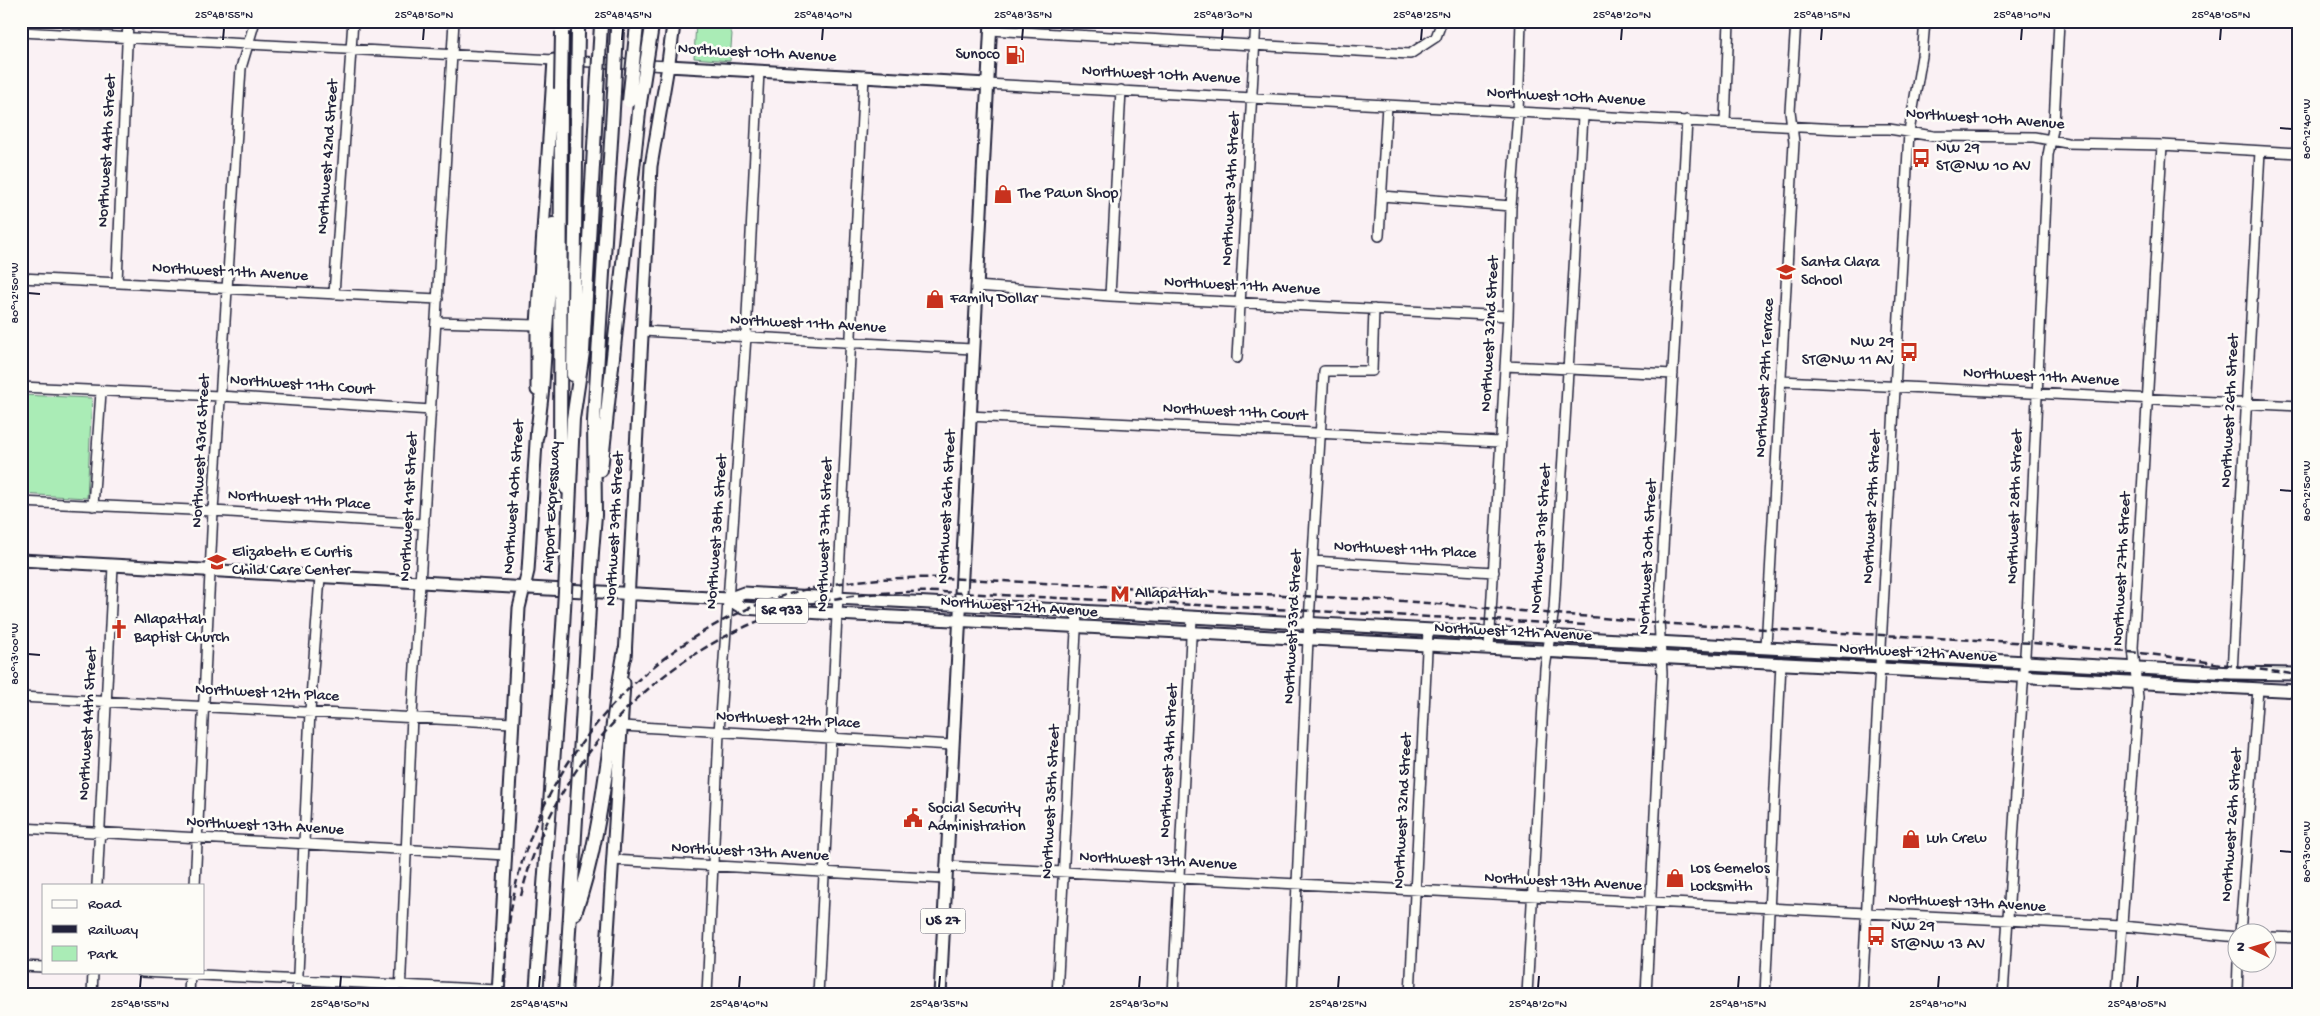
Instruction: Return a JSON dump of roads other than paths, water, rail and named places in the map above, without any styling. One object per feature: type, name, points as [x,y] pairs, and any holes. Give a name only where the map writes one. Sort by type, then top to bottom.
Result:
[{"type":"highway","points":[[668,66],[674,21]]},
{"type":"highway","name":"Airport Expressway","points":[[534,995],[538,966],[563,627],[570,503],[572,420],[584,352],[601,23]]},
{"type":"highway","points":[[594,515],[607,422],[632,174],[637,23]]},
{"type":"highway","points":[[634,102],[652,24]]},
{"type":"highway","points":[[572,420],[578,25]]},
{"type":"highway","points":[[565,995],[594,515],[594,421],[617,25]]},
{"type":"highway","points":[[562,27],[560,465],[570,503]]},
{"type":"highway","points":[[536,435],[542,392],[561,127]]},
{"type":"highway","points":[[570,927],[584,887],[594,839],[614,704],[626,650]]},
{"type":"main road","name":"Northwest 36th Street","points":[[940,995],[972,349],[991,26]]},
{"type":"main road","name":"Northwest 40th Street","points":[[498,993],[519,608],[528,571],[536,435],[537,325],[554,60]]},
{"type":"main road","name":"Northwest 10th Avenue","points":[[668,66],[987,84]]},
{"type":"main road","name":"Northwest 39th Street","points":[[604,995],[622,726],[651,166],[668,66]]},
{"type":"main road","name":"Northwest 12th Avenue","points":[[21,560],[523,590],[728,599],[744,593],[1077,612],[1309,622],[1428,630],[2024,660],[2232,673],[2299,674]]},
{"type":"main road","name":"Northwest 12th Avenue","points":[[728,599],[743,608],[837,614],[1076,628],[1879,668],[2299,692]]},
{"type":"main road","points":[[1709,659],[1729,654],[1758,654],[1765,651],[1766,647]]},
{"type":"main road","points":[[1781,663],[1784,659],[1791,656],[1817,656],[1832,650]]},
{"type":"street","points":[[21,32],[22,21]]},
{"type":"street","name":"Northwest 44th Street","points":[[116,282],[128,21]]},
{"type":"street","name":"Northwest 43rd Street","points":[[195,884],[212,570],[213,511],[240,68],[255,21]]},
{"type":"street","name":"Northwest 42nd Street","points":[[334,294],[353,21]]},
{"type":"street","name":"Northwest 41st Street","points":[[400,990],[412,716],[454,21]]},
{"type":"street","name":"Northwest 34th Street","points":[[1237,358],[1256,21]]},
{"type":"street","points":[[991,26],[1410,54],[1436,36],[1442,21]]},
{"type":"street","name":"Northwest 32nd Street","points":[[1489,648],[1508,316],[1511,206],[1518,113],[1521,21]]},
{"type":"street","points":[[1724,122],[1729,21]]},
{"type":"street","name":"Northwest 29th Terrace","points":[[1766,647],[1794,142],[1790,111],[1796,21]]},
{"type":"street","name":"Northwest 29th Street","points":[[1862,995],[1909,132],[1922,56],[1925,21]]},
{"type":"street","name":"Northwest 28th Street","points":[[2003,995],[2024,660],[2036,393],[2059,21]]},
{"type":"street","name":"Northwest 10th Avenue","points":[[21,32],[668,66]]},
{"type":"street","name":"Northwest 38th Street","points":[[707,995],[719,733],[746,336],[759,71]]},
{"type":"street","name":"Northwest 37th Street","points":[[818,995],[826,873],[837,599],[864,76]]},
{"type":"street","name":"Northwest 10th Avenue","points":[[987,84],[1518,113],[1889,129],[1933,136],[2001,135],[2067,143],[2162,145],[2299,152]]},
{"type":"street","points":[[1110,296],[1122,90]]},
{"type":"street","points":[[1379,236],[1387,105]]},
{"type":"street","name":"Northwest 31st Street","points":[[1527,995],[1531,897],[1547,651],[1554,609],[1583,116]]},
{"type":"street","name":"Northwest 30th Street","points":[[1646,995],[1662,673],[1659,620],[1687,120]]},
{"type":"street","name":"Northwest 27th Street","points":[[2117,995],[2138,698],[2134,648],[2162,145]]},
{"type":"street","name":"Northwest 26th Street","points":[[2232,673],[2260,150]]},
{"type":"street","points":[[1382,196],[1511,206]]},
{"type":"street","name":"Northwest 11th Avenue","points":[[21,278],[438,299]]},
{"type":"street","name":"Northwest 11th Avenue","points":[[976,286],[1110,296],[1241,301],[1508,316]]},
{"type":"street","name":"Northwest 33rd Street","points":[[1292,995],[1308,639],[1324,371],[1372,371],[1374,309]]},
{"type":"street","points":[[436,322],[537,325]]},
{"type":"street","name":"Northwest 11th Avenue","points":[[643,331],[972,349]]},
{"type":"street","points":[[1505,366],[1673,374]]},
{"type":"street","name":"Northwest 11th Avenue","points":[[1781,381],[2147,398],[2246,405],[2299,406]]},
{"type":"street","name":"Northwest 11th Court","points":[[21,387],[220,396],[431,410]]},
{"type":"street","points":[[94,506],[101,392]]},
{"type":"street","name":"Northwest 11th Court","points":[[969,416],[1500,442]]},
{"type":"street","name":"Northwest 11th Place","points":[[21,502],[424,524]]},
{"type":"street","name":"Northwest 11th Place","points":[[1313,561],[1494,572]]},
{"type":"street","name":"Northwest 44th Street","points":[[97,884],[113,566]]},
{"type":"street","points":[[297,995],[310,711],[320,577]]},
{"type":"street","name":"Northwest 35th Street","points":[[1057,995],[1077,612]]},
{"type":"street","name":"Northwest 34th Street","points":[[1173,995],[1192,618]]},
{"type":"street","name":"Northwest 32nd Street","points":[[1410,995],[1428,630]]},
{"type":"street","points":[[1765,995],[1781,663]]},
{"type":"street","name":"Northwest 26th Street","points":[[2241,924],[2258,689]]},
{"type":"street","name":"Northwest 12th Place","points":[[21,697],[412,716],[512,723]]},
{"type":"street","name":"Northwest 12th Place","points":[[622,726],[952,745]]},
{"type":"street","name":"Northwest 13th Avenue","points":[[21,828],[506,855]]},
{"type":"street","name":"Northwest 13th Avenue","points":[[612,860],[945,879]]},
{"type":"street","name":"Northwest 13th Avenue","points":[[946,866],[2007,922],[2122,926],[2228,936]]},
{"type":"street","points":[[2278,937],[2299,938]]},
{"type":"street","points":[[21,966],[42,967]]},
{"type":"street","points":[[92,995],[93,974]]},
{"type":"street","points":[[189,995],[190,974],[298,980],[400,990],[498,993]]},
{"type":"street","points":[[2237,995],[2238,974]]},
{"type":"street","points":[[604,995],[609,995]]},
{"type":"railway","points":[[503,995],[512,905],[525,853],[544,806],[568,763],[598,722],[633,685],[672,653],[714,625],[760,604],[808,589],[875,579],[943,578],[1403,601],[1673,624],[2033,643],[2150,654],[2299,675]]},
{"type":"railway","points":[[521,896],[538,844],[561,795],[591,750],[626,710],[666,675],[710,645],[759,621],[810,604],[843,597],[909,592],[942,592],[1587,625]]},
{"type":"place","name":"Sunoco","points":[[1015,55]]},
{"type":"place","name":"NW 29 ST@NW 10 AV","points":[[1921,158]]},
{"type":"place","name":"The Pawn Shop","points":[[1003,194]]},
{"type":"place","name":"Santa Clara School","points":[[1786,272]]},
{"type":"place","name":"Family Dollar","points":[[935,299]]},
{"type":"place","name":"NW 29 ST@NW 11 AV","points":[[1909,352]]},
{"type":"place","name":"Elizabeth E Curtis Child Care Center","points":[[217,562]]},
{"type":"place","name":"Allapattah","points":[[1120,594]]},
{"type":"place","name":"Allapattah Baptist Church","points":[[119,629]]},
{"type":"place","name":"Social Security Administration","points":[[913,818]]},
{"type":"place","name":"Luh Crew","points":[[1911,839]]},
{"type":"place","name":"Los Gemelos Locksmith","points":[[1675,878]]},
{"type":"place","name":"NW 29 ST@NW 13 AV","points":[[1876,936]]}]
